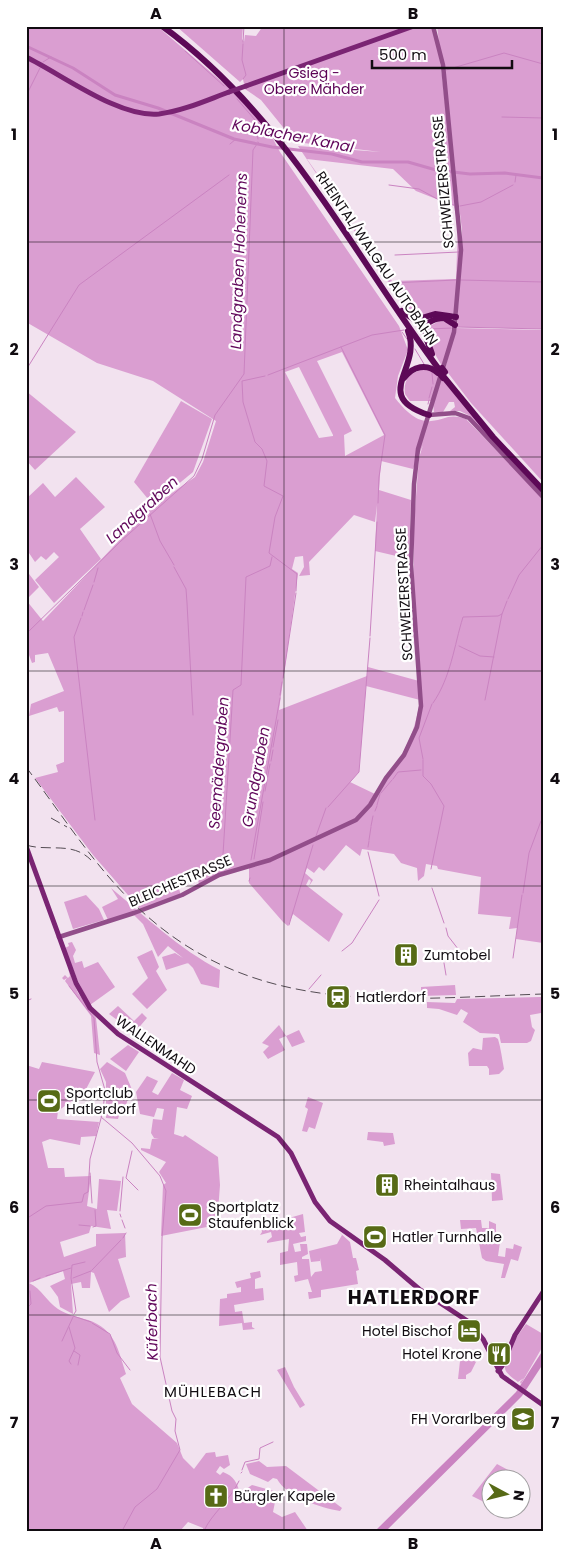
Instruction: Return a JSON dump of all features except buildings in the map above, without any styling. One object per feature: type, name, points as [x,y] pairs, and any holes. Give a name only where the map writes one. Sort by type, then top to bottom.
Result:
[{"type":"highway","name":"RHEINTAL/WALGAU AUTOBAHN","points":[[162,26],[224,79],[284,141]]},
{"type":"highway","name":"RHEINTAL/WALGAU AUTOBAHN","points":[[168,26],[234,84],[284,141],[450,384],[493,437],[543,490]]},
{"type":"highway","name":"RHEINTAL/WALGAU AUTOBAHN","points":[[401,314],[432,354],[442,373],[494,433],[543,485]]},
{"type":"highway","points":[[401,314],[415,320],[435,314],[456,316]]},
{"type":"highway","points":[[401,314],[410,336],[412,349],[401,381],[400,394],[411,409],[429,414]]},
{"type":"highway","points":[[432,354],[425,341],[426,329],[432,321],[440,318],[450,320],[455,327]]},
{"type":"highway","points":[[429,414],[407,402],[402,391],[402,383],[409,372],[419,367],[429,367],[442,373]]},
{"type":"main road","points":[[26,57],[119,107],[139,113],[159,114],[177,110],[414,26]]},
{"type":"main road","name":"SCHWEIZERSTRASSE","points":[[362,815],[390,772],[404,755],[421,714],[411,548],[416,463],[455,327],[462,236],[454,179],[443,65],[435,26]]},
{"type":"main road","points":[[429,414],[436,416],[455,413],[469,418],[543,497]]},
{"type":"main road","name":"BLEICHESTRASSE","points":[[59,937],[182,895],[227,872],[270,860],[344,827],[362,815]]},
{"type":"main road","name":"WALLENMAHD","points":[[26,846],[80,992],[105,1023],[137,1048],[278,1137],[289,1150],[314,1200],[330,1221],[385,1260],[416,1287],[469,1322],[479,1332],[499,1368]]},
{"type":"main road","points":[[542,1405],[517,1387],[499,1368],[516,1335],[543,1292]]},
{"type":"green space","points":[[26,26],[157,26],[227,86],[266,126],[280,152],[399,326],[408,350],[398,376],[395,398],[406,410],[420,420],[431,421],[447,417],[466,419],[543,498],[543,943],[516,939],[517,928],[509,929],[511,917],[478,914],[481,877],[438,869],[437,866],[426,864],[424,876],[418,881],[417,868],[401,863],[394,854],[362,849],[360,856],[346,845],[324,871],[319,867],[314,873],[307,868],[305,873],[313,880],[309,886],[311,881],[309,879],[306,885],[343,914],[329,942],[293,914],[288,926],[283,922],[249,883],[249,865],[223,872],[199,884],[197,876],[177,883],[181,895],[141,910],[93,855],[35,778],[58,772],[56,765],[64,762],[64,711],[59,712],[57,707],[29,716],[31,704],[64,691],[48,653],[35,655],[35,662],[32,663],[26,647],[26,600],[43,621],[149,509],[195,477],[203,462],[216,421],[153,381],[97,363],[26,322],[26,62],[28,60],[26,59]],"holes":[[[342,352],[384,435],[345,456],[344,435],[352,431],[317,361]],[[299,367],[333,436],[319,438],[285,372]],[[423,445],[419,458],[414,522],[413,631],[419,681],[368,667],[367,676],[279,710],[298,573],[292,569],[295,557],[303,556],[304,567],[299,576],[310,575],[309,562],[354,515],[375,522],[377,505],[375,551],[409,559],[411,500],[379,490],[381,461],[413,469]],[[366,686],[420,700],[414,728],[409,740],[392,771],[375,794],[350,782],[359,772]]]},
{"type":"green space","name":"Gsieg - Obere Mähder","points":[[176,26],[243,26],[242,39],[244,42],[245,35],[256,36],[263,26],[411,26],[388,37],[418,26],[432,26],[440,58],[460,237],[455,313],[415,317],[410,315],[298,146],[381,152],[295,142],[261,100],[245,89],[243,79],[240,82]],"holes":[[[307,159],[393,169],[416,191],[454,206],[458,227],[456,279],[392,281]]]},
{"type":"green space","points":[[437,26],[543,26],[543,329],[457,327],[462,230]]},
{"type":"green space","points":[[439,321],[450,322],[452,327],[450,344],[442,366],[429,344],[430,326]]},
{"type":"green space","points":[[456,328],[543,330],[543,482],[471,403],[445,369]]},
{"type":"green space","points":[[425,369],[440,374],[432,401],[410,401],[405,394],[405,384],[412,374]]},
{"type":"green space","points":[[442,378],[543,494],[470,416],[460,411],[450,411],[455,407],[454,402],[449,402],[443,412],[434,412],[433,405]]},
{"type":"green space","points":[[26,391],[76,432],[35,470],[26,460]]},
{"type":"green space","points":[[181,401],[212,419],[193,472],[153,505],[134,482]]},
{"type":"green space","points":[[76,477],[105,507],[80,529],[101,559],[54,603],[35,580],[59,557],[54,552],[46,560],[41,556],[35,562],[29,553],[26,555],[26,499],[43,483],[55,497]]},
{"type":"green space","points":[[26,570],[39,587],[26,600]]},
{"type":"green space","points":[[111,888],[177,942],[220,970],[219,988],[201,984],[193,968],[188,963],[166,970],[162,957],[175,953],[183,958],[168,946],[158,957],[143,924],[133,914],[108,920],[102,907],[118,899]]},
{"type":"green space","points":[[86,895],[99,909],[104,920],[73,929],[64,902]]},
{"type":"green space","points":[[72,942],[76,950],[73,956],[75,963],[82,961],[84,968],[98,962],[115,987],[90,1005],[65,948],[69,946],[68,943]]},
{"type":"green space","points":[[152,950],[159,967],[156,971],[167,990],[147,1009],[132,994],[148,978],[137,957]]},
{"type":"green space","points":[[68,968],[78,993],[96,1018],[100,1055],[94,1053],[91,1016],[65,981],[67,978],[64,980],[62,978],[65,975],[68,978],[70,976]]},
{"type":"green space","points":[[455,985],[456,995],[421,996],[421,987]]},
{"type":"green space","points":[[541,997],[541,1013],[530,1015],[532,1027],[535,1030],[531,1041],[527,1043],[501,1043],[499,1034],[480,1033],[463,1022],[468,1013],[461,1009],[457,1015],[439,1009],[427,1008],[427,1002],[455,1003],[457,999]]},
{"type":"green space","points":[[118,1006],[134,1021],[142,1013],[147,1018],[135,1032],[123,1020],[120,1022],[109,1014]]},
{"type":"green space","points":[[279,1025],[286,1036],[279,1039],[285,1050],[268,1059],[263,1052],[269,1046],[262,1043]]},
{"type":"green space","points":[[299,1030],[305,1042],[292,1047],[286,1036]]},
{"type":"green space","points":[[495,1037],[498,1039],[504,1069],[499,1074],[489,1075],[487,1066],[469,1066],[468,1053],[473,1048],[482,1050],[483,1038]]},
{"type":"green space","points":[[128,1045],[139,1052],[126,1071],[110,1059]]},
{"type":"green space","points":[[42,1062],[95,1072],[85,1091],[58,1111],[57,1119],[99,1122],[96,1136],[81,1137],[80,1145],[50,1139],[42,1142],[48,1168],[64,1168],[65,1177],[91,1176],[87,1206],[97,1209],[99,1179],[121,1181],[117,1211],[107,1210],[111,1229],[91,1226],[89,1233],[60,1242],[64,1257],[96,1246],[96,1234],[125,1233],[126,1257],[118,1259],[130,1297],[121,1301],[109,1312],[94,1273],[91,1272],[90,1288],[82,1288],[81,1282],[71,1284],[73,1314],[60,1307],[58,1297],[50,1286],[65,1279],[63,1271],[29,1283],[58,1309],[97,1324],[110,1334],[118,1348],[126,1374],[120,1378],[132,1404],[177,1443],[183,1458],[194,1469],[206,1453],[215,1452],[216,1457],[228,1455],[230,1465],[224,1469],[220,1466],[216,1472],[220,1475],[223,1472],[232,1478],[240,1493],[252,1485],[277,1492],[273,1512],[282,1517],[295,1512],[308,1531],[203,1531],[203,1528],[188,1522],[180,1531],[26,1531],[26,1065],[39,1069]]},
{"type":"green space","points":[[107,1062],[125,1073],[133,1092],[129,1095],[124,1112],[120,1112],[118,1119],[106,1118],[106,1082],[100,1069]]},
{"type":"green space","points":[[172,1073],[184,1080],[180,1090],[192,1096],[187,1109],[177,1107],[174,1134],[183,1137],[185,1135],[218,1157],[220,1185],[217,1225],[161,1236],[163,1185],[166,1183],[159,1172],[166,1162],[141,1150],[141,1148],[150,1149],[152,1139],[159,1138],[154,1138],[151,1133],[153,1119],[162,1120],[164,1109],[157,1108],[154,1117],[140,1114],[136,1092],[147,1076],[158,1081],[152,1092],[158,1095]]},
{"type":"green space","points":[[308,1097],[323,1103],[315,1129],[309,1127],[307,1132],[302,1131],[308,1109],[305,1107]]},
{"type":"green space","points":[[368,1132],[393,1133],[395,1144],[384,1146],[383,1142],[367,1140]]},
{"type":"green space","points":[[491,1173],[500,1174],[503,1200],[492,1201]]},
{"type":"green space","points":[[303,1214],[305,1232],[299,1233],[301,1237],[306,1236],[306,1241],[293,1244],[295,1252],[301,1251],[300,1244],[307,1244],[308,1254],[302,1257],[302,1259],[309,1259],[311,1277],[315,1272],[322,1271],[320,1258],[320,1261],[311,1262],[309,1251],[337,1244],[342,1235],[339,1232],[350,1242],[353,1258],[356,1258],[359,1270],[356,1271],[358,1284],[321,1290],[321,1297],[309,1299],[308,1292],[312,1292],[308,1279],[295,1282],[294,1276],[298,1275],[297,1262],[280,1265],[280,1253],[288,1251],[289,1239],[267,1243],[272,1237],[271,1232],[260,1235],[262,1232],[261,1226]]},
{"type":"green space","points":[[460,1220],[481,1220],[482,1228],[489,1228],[489,1221],[496,1224],[496,1235],[501,1235],[498,1256],[505,1257],[506,1248],[513,1249],[514,1244],[522,1247],[518,1261],[511,1259],[505,1278],[501,1278],[504,1264],[486,1261],[482,1258],[476,1228],[461,1229]]},
{"type":"green space","points":[[260,1271],[261,1277],[255,1279],[255,1289],[263,1288],[264,1300],[234,1305],[235,1312],[242,1311],[244,1323],[252,1322],[252,1327],[255,1329],[243,1330],[242,1323],[219,1326],[220,1299],[227,1298],[227,1294],[241,1292],[241,1287],[237,1288],[235,1282],[251,1278],[250,1273]]},
{"type":"green space","points":[[526,1324],[543,1334],[543,1346],[521,1384],[520,1382],[524,1378],[518,1382],[512,1378],[505,1370],[505,1363],[512,1345]]},
{"type":"green space","points":[[467,1357],[476,1362],[471,1372],[466,1375],[466,1379],[458,1379],[460,1361]]},
{"type":"green space","points":[[285,1367],[305,1405],[300,1408],[277,1370]]},
{"type":"green space","points":[[259,1461],[267,1467],[286,1466],[342,1508],[340,1511],[305,1501],[288,1491],[277,1479],[273,1478],[268,1482],[250,1474],[246,1464]]},
{"type":"green space","points":[[497,1464],[508,1470],[492,1470]]},
{"type":"green space","points":[[482,1483],[482,1501],[472,1496]]},
{"type":"shaded area","points":[[543,1350],[543,1364],[522,1396],[386,1531],[375,1531],[516,1392]]},
{"type":"waterway","points":[[243,42],[244,26]]},
{"type":"waterway","points":[[243,44],[242,60],[246,75],[243,79]]},
{"type":"waterway","name":"Koblacher Kanal","points":[[26,46],[73,68],[115,95],[158,108],[234,139],[272,147],[332,154],[362,162],[408,162],[436,170],[470,174],[505,173],[543,178]]},
{"type":"waterway","points":[[185,51],[224,86]]},
{"type":"waterway","points":[[446,70],[504,53],[543,64]]},
{"type":"waterway","name":"Koblacher Kanal","points":[[43,62],[51,57]]},
{"type":"waterway","points":[[26,96],[40,68]]},
{"type":"waterway","points":[[237,99],[255,120],[258,139]]},
{"type":"waterway","points":[[502,117],[543,118]]},
{"type":"waterway","name":"Koblacher Kanal","points":[[230,144],[236,139]]},
{"type":"waterway","name":"Landgraben","points":[[26,634],[121,541],[194,476],[202,459],[215,415],[244,374],[253,150],[257,144]]},
{"type":"waterway","name":"Landgraben Hohenems","points":[[26,370],[79,285],[229,175]]},
{"type":"waterway","points":[[515,182],[516,175]]},
{"type":"waterway","points":[[389,185],[419,189],[441,201],[454,205]]},
{"type":"waterway","points":[[460,206],[481,202],[513,185]]},
{"type":"waterway","points":[[395,255],[459,252]]},
{"type":"waterway","points":[[372,257],[391,283],[456,280]]},
{"type":"waterway","points":[[461,280],[543,282]]},
{"type":"waterway","points":[[457,327],[543,329]]},
{"type":"waterway","points":[[428,329],[453,328]]},
{"type":"waterway","points":[[417,329],[424,329]]},
{"type":"waterway","points":[[268,375],[372,335],[404,330]]},
{"type":"waterway","points":[[402,332],[407,339]]},
{"type":"waterway","points":[[341,347],[385,435],[379,477],[378,503]]},
{"type":"waterway","points":[[415,349],[424,364]]},
{"type":"waterway","points":[[432,373],[433,384]]},
{"type":"waterway","points":[[265,376],[242,381],[243,402],[255,442],[262,449],[267,461],[264,486],[283,496],[275,517],[269,553],[297,574],[296,591]]},
{"type":"waterway","points":[[429,398],[432,387]]},
{"type":"waterway","points":[[428,404],[429,400]]},
{"type":"waterway","points":[[150,514],[160,541],[174,565]]},
{"type":"waterway","points":[[370,636],[377,522]]},
{"type":"waterway","points":[[508,599],[519,575],[543,545]]},
{"type":"waterway","name":"Seemädergraben","points":[[222,871],[233,690],[241,685],[246,577],[270,566],[272,557]]},
{"type":"waterway","points":[[174,567],[186,589],[193,715]]},
{"type":"waterway","points":[[94,582],[98,568]]},
{"type":"waterway","points":[[84,610],[93,585]]},
{"type":"waterway","name":"Grundgraben","points":[[283,678],[296,593]]},
{"type":"waterway","points":[[433,703],[448,672],[463,617],[498,616],[502,614],[507,601]]},
{"type":"waterway","points":[[82,616],[83,612]]},
{"type":"waterway","points":[[485,700],[502,614]]},
{"type":"waterway","points":[[81,618],[74,637],[95,820]]},
{"type":"waterway","points":[[328,807],[359,772],[370,638]]},
{"type":"waterway","points":[[459,646],[480,656],[494,657]]},
{"type":"waterway","name":"Grundgraben","points":[[280,695],[282,682]]},
{"type":"waterway","name":"Grundgraben","points":[[251,860],[280,698]]},
{"type":"waterway","points":[[423,759],[419,738],[432,704]]},
{"type":"waterway","name":"Grundgraben","points":[[273,747],[278,720]]},
{"type":"waterway","name":"Grundgraben","points":[[271,761],[273,750]]},
{"type":"waterway","points":[[423,760],[423,776],[431,784],[444,806],[431,869]]},
{"type":"waterway","name":"Grundgraben","points":[[265,791],[270,764]]},
{"type":"waterway","points":[[393,779],[398,772],[421,770]]},
{"type":"waterway","points":[[381,793],[392,780]]},
{"type":"waterway","points":[[377,805],[380,794]]},
{"type":"waterway","name":"Grundgraben","points":[[254,859],[263,802]]},
{"type":"waterway","points":[[375,811],[377,806]]},
{"type":"waterway","points":[[316,836],[326,808]]},
{"type":"waterway","points":[[371,826],[373,816]]},
{"type":"waterway","points":[[523,893],[529,853],[541,821]]},
{"type":"waterway","points":[[369,840],[371,827]]},
{"type":"waterway","points":[[368,847],[369,841]]},
{"type":"waterway","points":[[289,925],[313,845]]},
{"type":"waterway","points":[[368,852],[379,896]]},
{"type":"waterway","points":[[432,888],[444,923]]},
{"type":"waterway","points":[[513,958],[522,895]]},
{"type":"waterway","points":[[342,951],[352,943],[379,900]]},
{"type":"waterway","points":[[446,928],[448,936],[462,954]]},
{"type":"waterway","points":[[444,963],[446,975]]},
{"type":"waterway","points":[[309,989],[321,975]]},
{"type":"waterway","name":"Küferbach","points":[[26,1219],[46,1206],[82,1202],[84,1194],[88,1192],[90,1159],[103,1111],[105,1090],[97,1062],[94,1018],[69,986]]},
{"type":"waterway","points":[[26,1001],[31,999]]},
{"type":"waterway","name":"Küferbach","points":[[101,1117],[132,1143],[160,1176],[166,1191],[162,1238],[160,1357],[172,1411],[176,1419],[175,1431],[180,1450],[157,1489],[135,1507],[122,1531]]},
{"type":"waterway","points":[[132,1151],[126,1178],[138,1190]]},
{"type":"waterway","points":[[90,1173],[92,1203]]},
{"type":"waterway","points":[[120,1211],[123,1177]]},
{"type":"waterway","points":[[93,1227],[96,1226],[95,1210]]},
{"type":"waterway","points":[[122,1220],[125,1228]]},
{"type":"waterway","points":[[79,1225],[90,1226]]},
{"type":"waterway","points":[[123,1238],[126,1233]]},
{"type":"waterway","points":[[92,1270],[121,1240]]},
{"type":"waterway","points":[[74,1314],[76,1311],[71,1278],[72,1265],[85,1262]]},
{"type":"waterway","points":[[46,1276],[71,1268]]},
{"type":"waterway","points":[[73,1278],[91,1271]]},
{"type":"waterway","points":[[33,1281],[40,1278]]},
{"type":"waterway","points":[[26,1309],[31,1304],[30,1291]]},
{"type":"waterway","points":[[73,1316],[91,1322]]},
{"type":"waterway","points":[[62,1341],[73,1317]]},
{"type":"waterway","points":[[92,1323],[110,1334],[117,1353],[130,1370]]},
{"type":"waterway","points":[[69,1327],[75,1348],[69,1361],[71,1364]]},
{"type":"waterway","points":[[74,1351],[80,1355],[78,1365]]},
{"type":"waterway","points":[[242,1470],[245,1462],[259,1459],[260,1448],[273,1442]]},
{"type":"waterway","points":[[204,1531],[239,1481]]},
{"type":"railway","points":[[26,767],[89,853],[116,886],[176,939],[224,966],[273,984],[324,994],[377,998],[543,994]]},
{"type":"railway","points":[[51,818],[67,827]]},
{"type":"railway","points":[[26,845],[68,849],[84,854],[91,860]]},
{"type":"place","name":"Zumtobel","points":[[406,955]]},
{"type":"place","name":"Hatlerdorf","points":[[338,997]]},
{"type":"place","name":"Sportclub Hatlerdorf","points":[[49,1101]]},
{"type":"place","name":"Rheintalhaus","points":[[387,1185]]},
{"type":"place","name":"Sportplatz Staufenblick","points":[[190,1215]]},
{"type":"place","name":"Hatler Turnhalle","points":[[375,1237]]},
{"type":"place","name":"Hotel Bischof","points":[[469,1331]]},
{"type":"place","name":"Hotel Krone","points":[[499,1354]]},
{"type":"place","name":"FH Vorarlberg","points":[[523,1419]]},
{"type":"place","name":"Bürgler Kapele","points":[[216,1496]]},
{"type":"district","name":"HATLERDORF","points":[[414,1297]]},
{"type":"district","name":"MÜHLEBACH","points":[[213,1392]]}]
